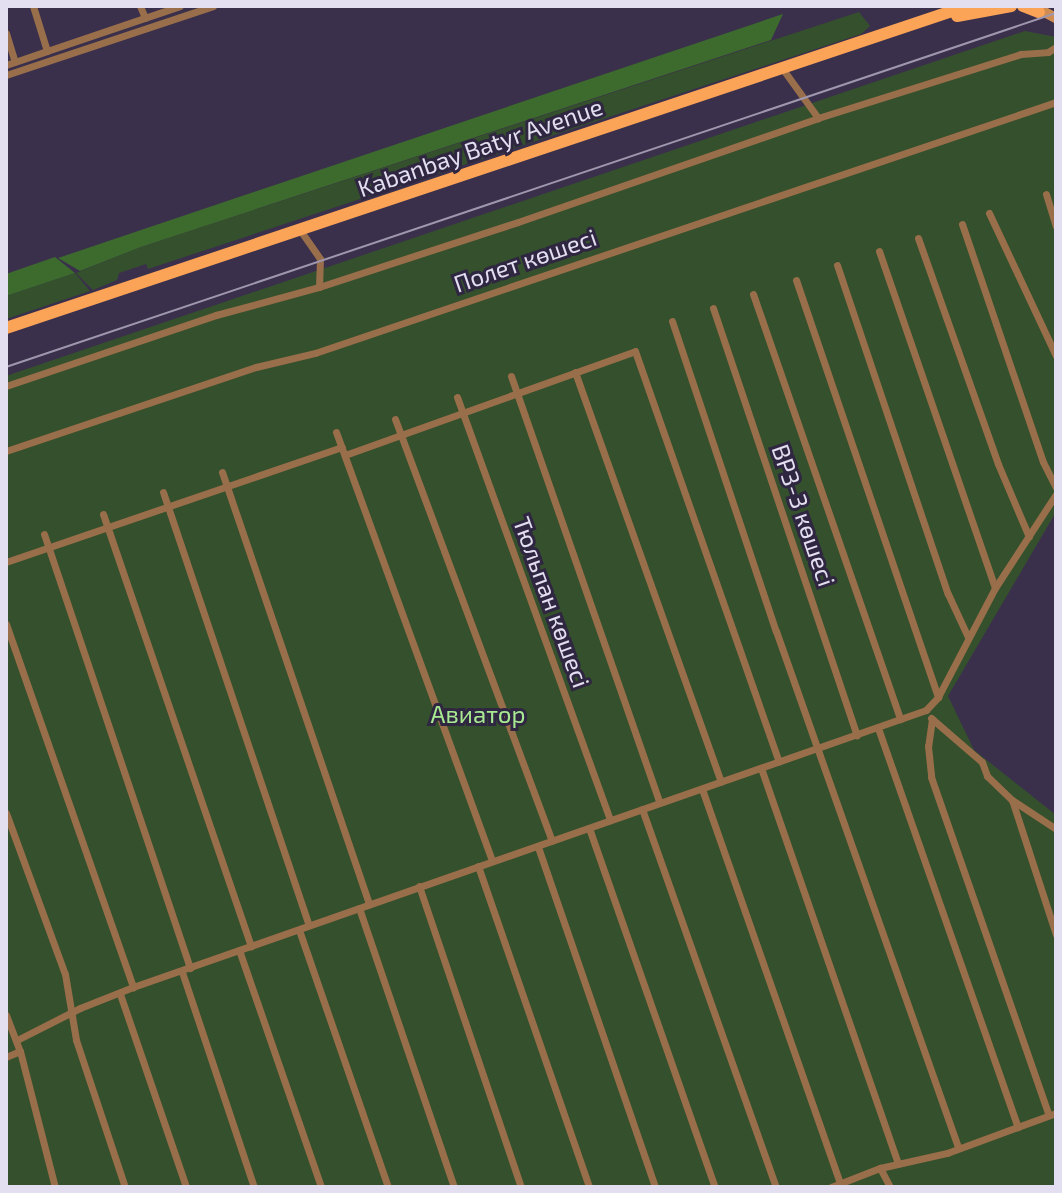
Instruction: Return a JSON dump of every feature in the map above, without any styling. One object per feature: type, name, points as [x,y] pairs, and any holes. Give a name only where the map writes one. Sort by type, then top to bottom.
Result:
[{"type":"main road","name":"Kabanbay Batyr Avenue","points":[[6,328],[967,6]]},
{"type":"main road","points":[[907,26],[1011,6]]},
{"type":"main road","points":[[1023,6],[1036,9]]},
{"type":"street","points":[[33,6],[47,51]]},
{"type":"street","points":[[140,6],[145,18]]},
{"type":"street","points":[[6,33],[10,63],[180,6]]},
{"type":"street","points":[[6,75],[213,6]]},
{"type":"street","points":[[1036,9],[1056,18]]},
{"type":"street","points":[[6,386],[216,315],[319,287],[818,118],[1021,54],[1048,52],[1056,47]]},
{"type":"street","points":[[782,68],[818,118]]},
{"type":"street","name":"Полет көшесі","points":[[6,451],[256,367],[315,353],[1056,102]]},
{"type":"street","points":[[1046,194],[1056,226]]},
{"type":"street","points":[[989,213],[1056,356]]},
{"type":"street","points":[[962,224],[1043,462],[1056,488]]},
{"type":"street","points":[[300,230],[320,259],[319,287]]},
{"type":"street","points":[[918,238],[998,464],[1029,537]]},
{"type":"street","points":[[879,251],[995,588]]},
{"type":"street","points":[[837,265],[944,582],[968,637]]},
{"type":"street","points":[[796,280],[938,697]]},
{"type":"street","points":[[753,294],[900,719]]},
{"type":"street","name":"ВРЗ-3 көшесі","points":[[713,308],[857,735]]},
{"type":"street","points":[[672,321],[958,1147]]},
{"type":"street","points":[[6,562],[168,506],[402,435],[635,351],[779,762]]},
{"type":"street","points":[[575,372],[721,782]]},
{"type":"street","points":[[511,376],[660,803]]},
{"type":"street","name":"Тюльпан көшесі","points":[[457,397],[610,820]]},
{"type":"street","points":[[395,419],[552,841]]},
{"type":"street","points":[[336,432],[492,861]]},
{"type":"street","points":[[222,472],[369,904]]},
{"type":"street","points":[[163,492],[309,925]]},
{"type":"street","points":[[17,1040],[133,987],[926,710],[938,697],[995,588],[1056,494]]},
{"type":"street","points":[[103,514],[251,946]]},
{"type":"street","points":[[44,534],[190,968]]},
{"type":"street","points":[[6,624],[133,987]]},
{"type":"street","points":[[926,710],[932,719],[982,762],[987,776],[1012,800],[1056,829]]},
{"type":"street","points":[[831,1187],[880,1168],[958,1147],[1052,1114],[931,777],[928,746],[932,719]]},
{"type":"street","points":[[878,728],[1018,1127]]},
{"type":"street","points":[[761,768],[898,1164]]},
{"type":"street","points":[[702,789],[840,1183]]},
{"type":"street","points":[[1012,800],[1056,935]]},
{"type":"street","points":[[642,809],[776,1187]]},
{"type":"street","points":[[6,813],[65,974],[76,1040],[125,1187]]},
{"type":"street","points":[[589,828],[715,1187]]},
{"type":"street","points":[[538,847],[655,1187]]},
{"type":"street","points":[[478,866],[589,1187]]},
{"type":"street","points":[[419,886],[521,1187]]},
{"type":"street","points":[[359,908],[454,1187]]},
{"type":"street","points":[[299,930],[388,1187]]},
{"type":"street","points":[[239,950],[321,1187]]},
{"type":"street","points":[[182,972],[254,1187]]},
{"type":"street","points":[[120,994],[186,1187]]},
{"type":"street","points":[[6,1015],[17,1040],[55,1187]]},
{"type":"street","points":[[6,1057],[20,1051]]},
{"type":"street","points":[[880,1168],[890,1187]]},
{"type":"green space","points":[[859,12],[870,26],[861,34],[148,269],[146,264],[119,273],[117,280],[93,290],[76,273],[141,247]]},
{"type":"green space","points":[[783,14],[771,40],[141,247],[80,271],[58,258]]},
{"type":"green space","name":"Авиатор","points":[[1025,31],[1056,37],[1056,512],[948,696],[974,750],[1056,815],[1056,1187],[6,1187],[6,376]]},
{"type":"green space","points":[[55,257],[75,273],[6,296],[6,274]]},
{"type":"green space","points":[[75,273],[90,291],[6,319],[6,296]]},
{"type":"tram line","points":[[6,367],[1056,13]]}]
